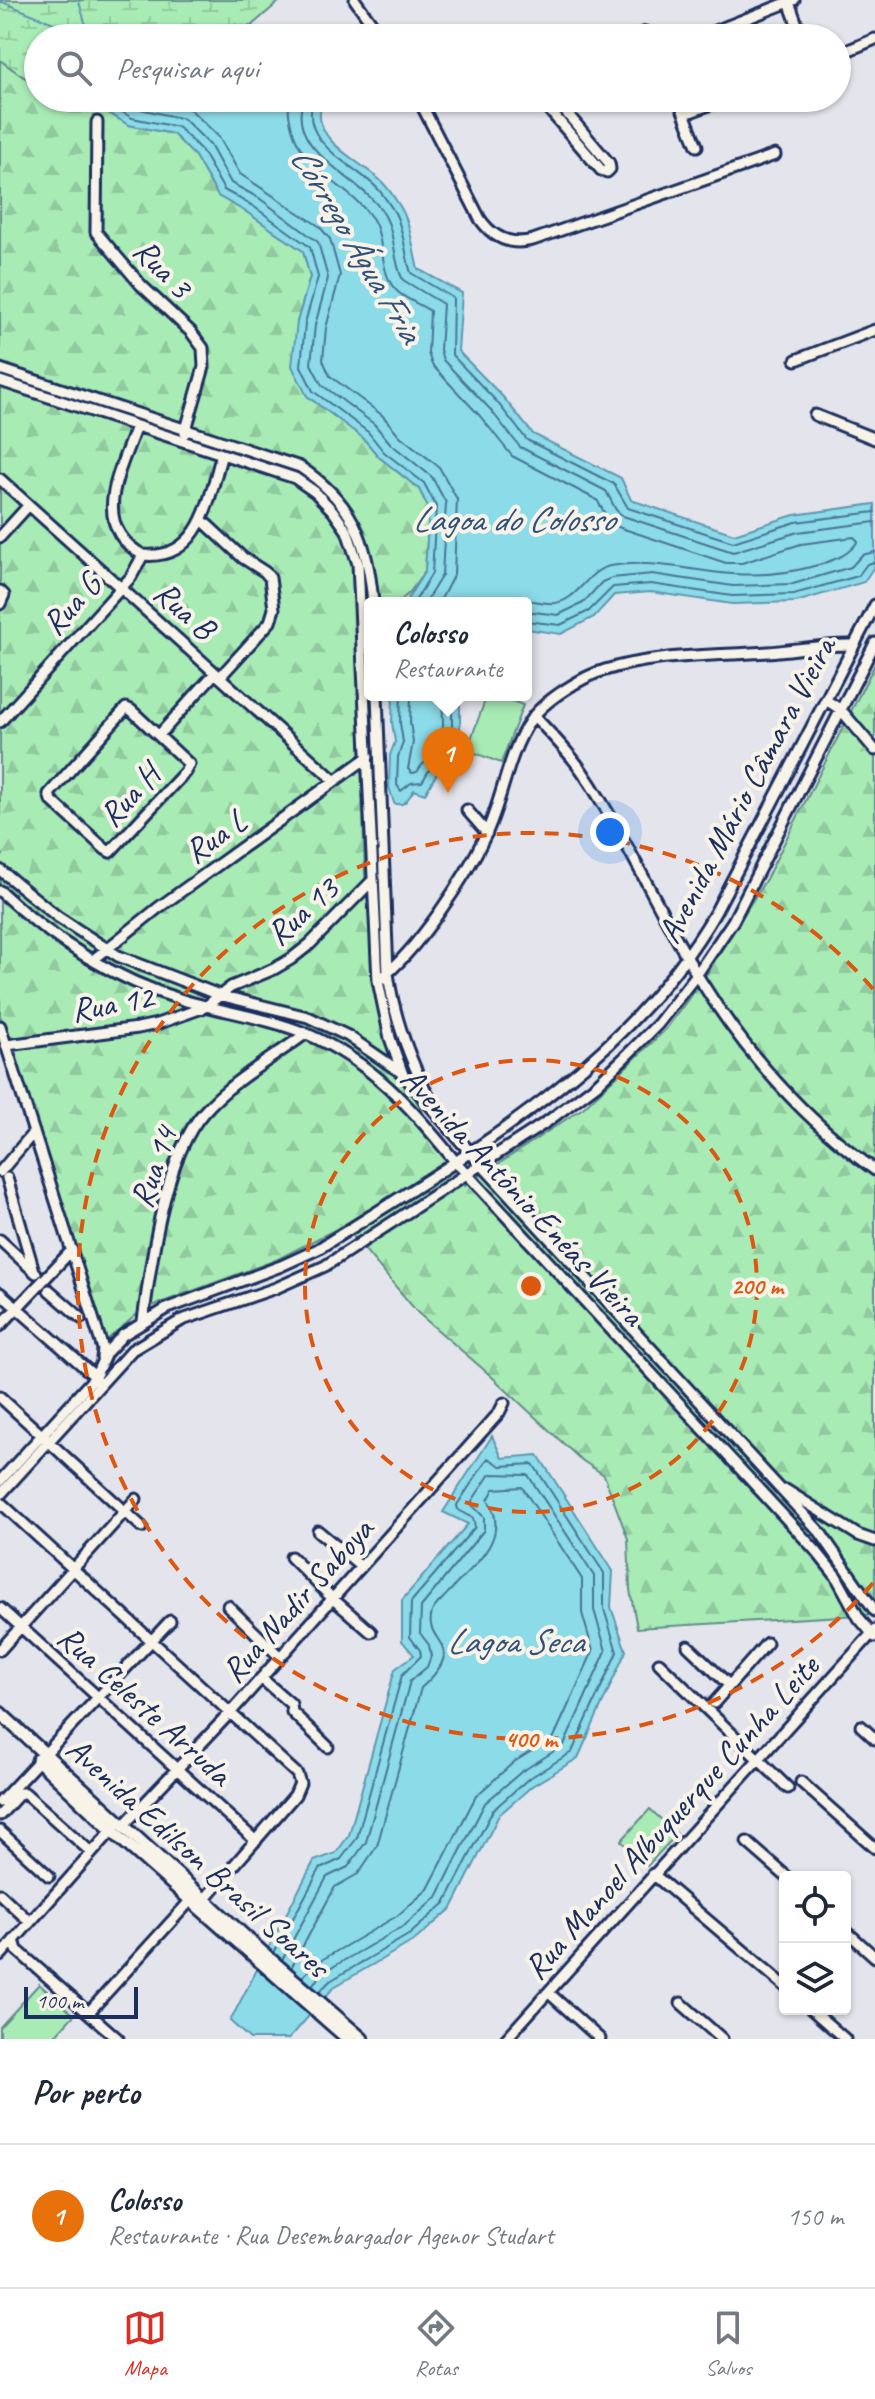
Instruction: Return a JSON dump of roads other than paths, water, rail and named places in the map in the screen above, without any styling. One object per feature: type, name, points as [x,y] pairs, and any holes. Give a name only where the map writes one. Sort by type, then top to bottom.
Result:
[{"type":"main road","name":"Avenida Edilson Brasil Soares","points":[[0,1713],[42,1758]]},
{"type":"main road","name":"Avenida Edilson Brasil Soares","points":[[0,1724],[204,1900],[262,1958]]},
{"type":"main road","name":"Avenida Edilson Brasil Soares","points":[[118,1827],[190,1901],[317,2006],[362,2039]]},
{"type":"main road","name":"Avenida Edilson Brasil Soares","points":[[317,2006],[348,2039]]},
{"type":"street","points":[[355,0],[372,24]]},
{"type":"street","points":[[733,24],[792,1],[798,24]]},
{"type":"street","points":[[851,49],[875,39]]},
{"type":"street","points":[[425,112],[480,219],[510,243],[533,240],[775,155]]},
{"type":"street","points":[[551,112],[601,170],[607,172],[609,163],[566,112]]},
{"type":"street","points":[[690,112],[685,114],[697,146]]},
{"type":"street","name":"Rua 3","points":[[97,122],[96,232],[141,285],[191,332],[204,354],[204,367],[182,442]]},
{"type":"street","points":[[796,360],[874,334]]},
{"type":"street","points":[[0,369],[293,463],[329,490],[350,513],[364,544],[372,597]]},
{"type":"street","points":[[0,381],[295,478],[322,497],[347,531],[358,564],[364,680]]},
{"type":"street","points":[[815,415],[875,439]]},
{"type":"street","points":[[136,426],[113,496],[112,515],[123,539],[143,555],[177,549],[194,535],[202,520],[222,454]]},
{"type":"street","name":"Rua B","points":[[0,479],[334,780]]},
{"type":"street","points":[[0,537],[29,505]]},
{"type":"street","name":"Rua H","points":[[160,734],[270,622],[274,609],[270,578],[202,520]]},
{"type":"street","name":"Rua G","points":[[0,722],[134,574],[143,555]]},
{"type":"street","points":[[0,591],[4,595],[0,604]]},
{"type":"street","name":"Avenida Mário Câmara Vieira","points":[[102,1362],[113,1345],[143,1321],[168,1308],[318,1249],[537,1105],[583,1069],[645,1010],[689,957],[753,844],[875,605]]},
{"type":"street","name":"Avenida Mário Câmara Vieira","points":[[46,1438],[126,1354],[182,1320],[276,1288],[325,1266],[548,1121],[596,1085],[658,1024],[733,921],[875,643]]},
{"type":"street","points":[[378,981],[388,973],[456,887],[487,833],[507,771],[534,716],[562,693],[593,674],[630,663],[854,645]]},
{"type":"street","points":[[826,700],[841,710],[875,750]]},
{"type":"street","points":[[365,701],[378,981],[390,1038],[402,1073]]},
{"type":"street","points":[[377,701],[388,973],[400,1033],[412,1065],[439,1117]]},
{"type":"street","name":"Rua H","points":[[126,708],[160,734],[188,762],[189,767],[114,850],[108,851],[51,800],[50,792],[126,708]]},
{"type":"street","points":[[534,716],[581,770],[614,823],[697,974],[728,1022],[776,1080],[825,1130],[875,1170]]},
{"type":"street","name":"Rua L","points":[[93,960],[158,908],[368,757]]},
{"type":"street","points":[[467,810],[487,833]]},
{"type":"street","name":"Avenida Antônio Enéas Vieira","points":[[0,870],[105,950],[219,995],[291,1011],[331,1027],[402,1073],[469,1151],[832,1547],[875,1611]]},
{"type":"street","name":"Rua 13","points":[[219,995],[299,954],[372,881]]},
{"type":"street","name":"Avenida Antônio Enéas Vieira","points":[[0,891],[48,931],[93,960],[164,994],[305,1034],[343,1053],[386,1083],[817,1552],[873,1634]]},
{"type":"street","name":"Rua 12","points":[[7,1045],[157,1024],[205,1007],[219,995]]},
{"type":"street","points":[[0,1026],[103,1349],[100,1379]]},
{"type":"street","name":"Rua 14","points":[[143,1321],[169,1185],[192,1127],[215,1100],[305,1034]]},
{"type":"street","points":[[34,1132],[3,1175],[34,1271]]},
{"type":"street","points":[[0,1240],[81,1318]]},
{"type":"street","points":[[0,1326],[17,1307],[45,1285],[72,1250]]},
{"type":"street","points":[[0,1293],[100,1379]]},
{"type":"street","points":[[0,1397],[142,1527]]},
{"type":"street","name":"Rua Nadir Saboya","points":[[0,1956],[92,1853],[230,1713],[499,1413],[504,1403]]},
{"type":"street","points":[[0,1481],[46,1438]]},
{"type":"street","points":[[0,1495],[46,1438]]},
{"type":"street","points":[[776,1484],[858,1535],[875,1541]]},
{"type":"street","points":[[0,1650],[136,1499]]},
{"type":"street","points":[[0,1502],[297,1774],[299,1789],[204,1900]]},
{"type":"street","points":[[318,1531],[361,1567]]},
{"type":"street","points":[[291,1557],[371,1632]]},
{"type":"street","points":[[228,1606],[280,1657]]},
{"type":"street","name":"Rua Celeste Arruda","points":[[0,1608],[256,1841]]},
{"type":"street","points":[[0,1802],[170,1621]]},
{"type":"street","name":"Rua Manoel Albuquerque Cunha Leite","points":[[506,2039],[873,1634]]},
{"type":"street","points":[[710,1704],[767,1643]]},
{"type":"street","points":[[688,1646],[729,1685]]},
{"type":"street","points":[[659,1663],[710,1704],[757,1759],[788,1788]]},
{"type":"street","points":[[261,1678],[291,1704],[292,1712],[328,1747]]},
{"type":"street","points":[[861,1726],[875,1739]]},
{"type":"street","points":[[801,1782],[875,1848]]},
{"type":"street","points":[[0,1815],[20,1793],[25,1793],[92,1853]]},
{"type":"street","points":[[0,1831],[49,1876]]},
{"type":"street","points":[[747,1842],[780,1871]]},
{"type":"street","points":[[653,1874],[779,1981]]},
{"type":"street","points":[[0,1894],[30,1922]]},
{"type":"street","points":[[89,2012],[190,1901]]},
{"type":"street","points":[[851,1935],[875,1957]]},
{"type":"street","points":[[14,1940],[17,1950],[118,2039]]},
{"type":"street","points":[[549,1993],[600,2039]]},
{"type":"street","points":[[681,2003],[722,2039]]},
{"type":"street","points":[[818,2015],[845,2039]]},
{"type":"water","name":"Lagoa do Colosso","points":[[107,112],[320,112],[322,126],[328,137],[383,183],[401,208],[418,269],[462,293],[458,351],[503,397],[533,434],[621,478],[631,500],[734,534],[794,515],[875,504],[875,565],[864,582],[796,602],[732,604],[651,592],[614,595],[594,617],[561,634],[532,630],[532,597],[409,597],[425,571],[429,509],[419,489],[379,457],[363,438],[307,396],[292,366],[297,322],[310,277],[303,251],[218,196],[195,156],[173,134],[129,125]]},
{"type":"water","points":[[393,701],[460,701],[460,735],[453,762],[437,773],[425,794],[414,790],[401,804],[394,803],[389,787],[390,755],[395,742]]},
{"type":"water","name":"Lagoa Seca","points":[[492,1436],[502,1458],[538,1455],[613,1571],[611,1607],[626,1651],[578,1758],[532,1786],[499,1815],[452,1908],[415,1940],[334,1987],[289,2039],[250,2039],[230,2021],[314,1861],[336,1853],[349,1835],[395,1669],[414,1655],[402,1641],[402,1600],[468,1524],[443,1512]]},
{"type":"waterway","points":[[81,0],[85,24]]},
{"type":"waterway","name":"Córrego Água Fria","points":[[0,1],[56,24]]},
{"type":"tunnel","points":[[708,1702],[711,1699]]},
{"type":"place","name":"Colosso","points":[[448,793]]}]
